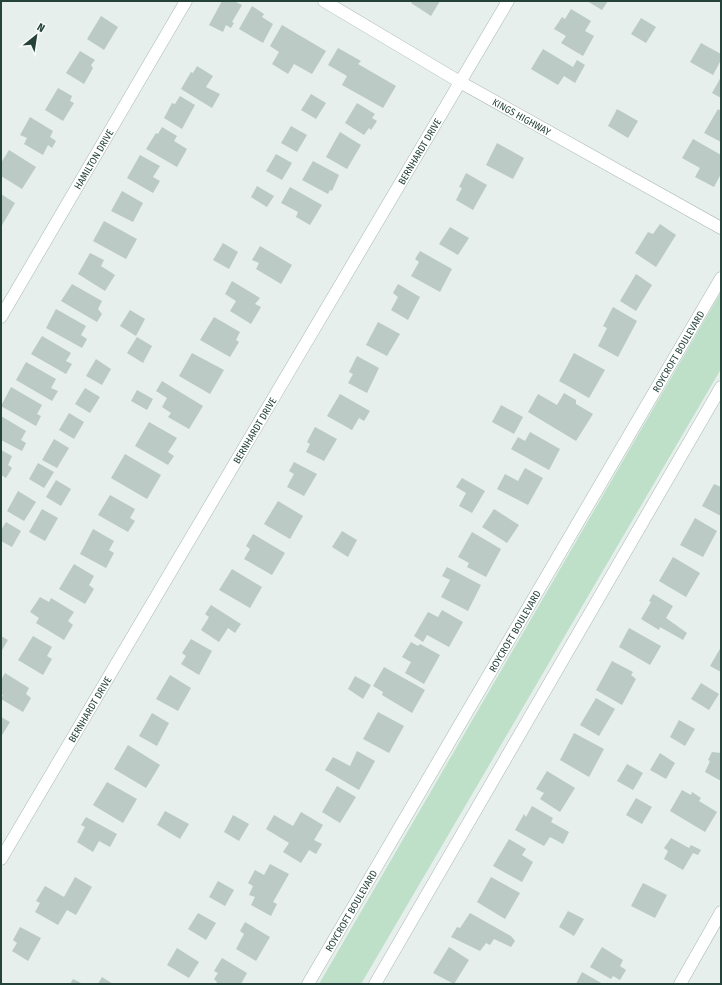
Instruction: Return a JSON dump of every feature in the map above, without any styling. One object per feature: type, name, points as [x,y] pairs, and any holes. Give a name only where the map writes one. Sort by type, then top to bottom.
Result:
[{"type":"street","name":"HAMILTON DRIVE","points":[[1,317],[186,1]]},
{"type":"street","name":"KINGS HIGHWAY","points":[[324,1],[460,82],[721,228]]},
{"type":"street","name":"BERNHARDT DRIVE","points":[[1,860],[508,1]]},
{"type":"street","name":"ROYCROFT BOULEVARD","points":[[308,984],[721,278]]},
{"type":"street","points":[[375,984],[721,387]]},
{"type":"street","points":[[680,984],[721,912]]},
{"type":"green space","points":[[721,292],[721,369],[361,984],[319,984]]},
{"type":"building","points":[[222,1],[234,1],[242,5],[232,22],[234,23],[231,28],[226,25],[223,32],[209,25]]},
{"type":"building","points":[[413,1],[440,1],[431,16],[411,3]]},
{"type":"building","points":[[587,1],[608,1],[602,10]]},
{"type":"building","points":[[252,6],[264,14],[262,17],[273,24],[263,43],[239,29]]},
{"type":"building","points":[[571,9],[591,21],[585,31],[594,36],[583,56],[561,43],[566,36],[554,29],[562,17],[565,19]]},
{"type":"building","points":[[101,16],[118,27],[104,50],[87,39]]},
{"type":"building","points":[[641,18],[656,27],[646,43],[631,34]]},
{"type":"building","points":[[282,25],[326,51],[312,74],[294,64],[288,74],[272,64],[279,52],[270,46]]},
{"type":"building","points":[[701,43],[721,54],[721,60],[713,75],[690,62]]},
{"type":"building","points":[[338,48],[361,61],[358,64],[396,86],[383,108],[342,85],[347,76],[328,65]]},
{"type":"building","points":[[543,49],[573,67],[577,60],[585,65],[575,83],[564,76],[558,85],[531,69]]},
{"type":"building","points":[[80,51],[95,60],[91,65],[93,68],[84,84],[66,73]]},
{"type":"building","points":[[197,66],[213,76],[206,87],[220,94],[212,108],[181,89],[191,72],[193,73]]},
{"type":"building","points":[[721,77],[721,98],[712,93]]},
{"type":"building","points":[[58,88],[72,96],[70,101],[74,103],[63,121],[45,110]]},
{"type":"building","points":[[311,94],[326,103],[316,119],[301,110]]},
{"type":"building","points":[[180,96],[195,105],[182,129],[164,118],[172,103],[175,104]]},
{"type":"building","points":[[357,103],[375,114],[372,118],[377,121],[371,130],[369,128],[364,135],[345,123]]},
{"type":"building","points":[[617,109],[638,121],[628,138],[608,126]]},
{"type":"building","points":[[718,109],[721,111],[721,142],[704,133]]},
{"type":"building","points":[[30,117],[53,131],[50,137],[56,141],[52,148],[48,145],[43,155],[24,144],[27,138],[20,135]]},
{"type":"building","points":[[291,126],[307,135],[297,152],[281,143]]},
{"type":"building","points":[[162,127],[177,136],[174,141],[187,149],[177,167],[146,149],[156,133],[158,134]]},
{"type":"building","points":[[340,132],[361,145],[347,169],[326,157]]},
{"type":"building","points":[[693,139],[721,155],[721,174],[714,187],[695,177],[700,168],[682,158]]},
{"type":"building","points":[[497,143],[524,158],[513,179],[486,165]]},
{"type":"building","points":[[9,150],[36,167],[22,189],[1,176],[1,163]]},
{"type":"building","points":[[276,154],[292,163],[282,180],[266,171]]},
{"type":"building","points":[[140,155],[160,166],[153,177],[160,181],[153,193],[127,178]]},
{"type":"building","points":[[313,161],[339,175],[332,191],[330,190],[328,194],[302,180]]},
{"type":"building","points":[[466,173],[487,185],[473,210],[456,200],[462,188],[459,187]]},
{"type":"building","points":[[257,186],[274,196],[267,207],[251,197]]},
{"type":"building","points":[[290,187],[322,205],[310,225],[296,217],[298,212],[281,203]]},
{"type":"building","points":[[122,191],[143,203],[133,222],[111,211]]},
{"type":"building","points":[[1,194],[15,203],[1,227]]},
{"type":"building","points":[[104,221],[137,239],[126,259],[93,241]]},
{"type":"building","points":[[660,224],[676,235],[656,267],[635,253],[648,232],[653,234]]},
{"type":"building","points":[[450,227],[469,238],[458,255],[439,244]]},
{"type":"building","points":[[223,243],[238,252],[229,269],[213,260]]},
{"type":"building","points":[[260,246],[292,265],[281,284],[256,269],[259,263],[252,260]]},
{"type":"building","points":[[420,251],[452,269],[440,292],[411,276],[419,262],[415,259]]},
{"type":"building","points":[[90,253],[104,260],[101,266],[115,275],[105,291],[78,274]]},
{"type":"building","points":[[636,274],[652,285],[636,311],[620,301]]},
{"type":"building","points":[[232,281],[260,298],[255,304],[261,307],[251,324],[230,311],[236,301],[225,294]]},
{"type":"building","points":[[72,284],[102,301],[98,309],[102,314],[97,322],[61,301]]},
{"type":"building","points":[[398,284],[420,297],[408,320],[391,310],[398,297],[393,293]]},
{"type":"building","points":[[613,307],[637,321],[618,357],[598,346],[607,328],[603,326]]},
{"type":"building","points":[[56,309],[86,326],[81,335],[87,339],[82,348],[46,328]]},
{"type":"building","points":[[130,310],[145,319],[136,336],[120,326]]},
{"type":"building","points":[[214,317],[240,332],[236,340],[239,342],[230,357],[200,340]]},
{"type":"building","points":[[378,322],[400,334],[387,356],[366,345]]},
{"type":"building","points":[[42,336],[71,353],[66,361],[72,364],[66,374],[31,354]]},
{"type":"building","points":[[137,337],[152,346],[143,363],[127,353]]},
{"type":"building","points":[[192,353],[224,370],[210,394],[179,376]]},
{"type":"building","points":[[574,353],[605,370],[589,398],[559,381]]},
{"type":"building","points":[[357,356],[379,368],[367,393],[348,383],[353,374],[349,372]]},
{"type":"building","points":[[96,359],[111,369],[102,385],[86,376]]},
{"type":"building","points":[[26,362],[56,379],[51,388],[58,391],[52,401],[16,380]]},
{"type":"building","points":[[162,381],[203,406],[189,429],[168,417],[171,413],[162,407],[167,398],[156,391]]},
{"type":"building","points":[[11,387],[42,405],[37,414],[41,416],[36,426],[1,406]]},
{"type":"building","points":[[85,388],[100,397],[90,413],[75,404]]},
{"type":"building","points":[[137,390],[153,399],[147,410],[131,401]]},
{"type":"building","points":[[564,393],[576,400],[576,404],[593,414],[576,441],[528,412],[538,394],[557,405]]},
{"type":"building","points":[[340,394],[370,411],[364,421],[359,418],[352,430],[327,416]]},
{"type":"building","points":[[501,405],[523,417],[514,434],[492,422]]},
{"type":"building","points":[[69,413],[84,422],[74,439],[59,430]]},
{"type":"building","points":[[1,416],[26,431],[21,440],[26,443],[22,451],[1,440]]},
{"type":"building","points":[[149,422],[177,438],[168,452],[174,456],[168,465],[135,446]]},
{"type":"building","points":[[315,427],[337,439],[324,461],[306,452],[310,444],[307,442]]},
{"type":"building","points":[[530,432],[560,449],[549,470],[511,449],[518,437],[525,441]]},
{"type":"building","points":[[54,439],[69,448],[57,468],[42,460]]},
{"type":"building","points":[[1,450],[12,456],[8,465],[12,468],[6,478],[1,475]]},
{"type":"building","points":[[125,454],[161,475],[147,499],[111,478]]},
{"type":"building","points":[[294,462],[317,474],[304,496],[287,487],[294,474],[289,471]]},
{"type":"building","points":[[38,463],[54,472],[44,488],[29,479]]},
{"type":"building","points":[[525,468],[543,478],[528,505],[497,489],[505,474],[518,481]]},
{"type":"building","points":[[462,478],[485,491],[472,513],[459,506],[466,493],[456,487]]},
{"type":"building","points":[[56,480],[71,489],[61,506],[46,497]]},
{"type":"building","points":[[714,484],[721,487],[721,516],[702,506]]},
{"type":"building","points":[[18,491],[36,502],[24,521],[7,511]]},
{"type":"building","points":[[110,495],[135,509],[130,518],[135,521],[128,532],[98,515]]},
{"type":"building","points":[[278,501],[303,516],[290,539],[264,524]]},
{"type":"building","points":[[42,509],[58,518],[45,541],[29,532]]},
{"type":"building","points":[[494,509],[519,525],[507,543],[482,527]]},
{"type":"building","points":[[695,518],[717,531],[703,557],[680,545]]},
{"type":"building","points":[[6,522],[21,531],[12,547],[1,541],[1,530]]},
{"type":"building","points":[[93,529],[114,541],[109,550],[114,553],[106,568],[80,554]]},
{"type":"building","points":[[342,531],[357,540],[348,557],[332,547]]},
{"type":"building","points":[[472,532],[501,549],[486,577],[467,567],[469,563],[458,557]]},
{"type":"building","points":[[253,534],[285,553],[272,575],[244,559],[250,549],[246,546]]},
{"type":"building","points":[[673,557],[700,573],[686,597],[659,581]]},
{"type":"building","points":[[74,564],[94,576],[89,585],[94,589],[85,604],[59,589]]},
{"type":"building","points":[[447,567],[481,585],[468,611],[441,597],[450,580],[442,576]]},
{"type":"building","points":[[232,569],[262,587],[250,608],[219,590]]},
{"type":"building","points":[[653,594],[673,606],[666,618],[687,633],[683,640],[660,627],[659,630],[641,619],[651,602],[649,601]]},
{"type":"building","points":[[40,597],[49,602],[51,598],[74,612],[68,621],[73,625],[64,640],[36,623],[39,618],[30,612]]},
{"type":"building","points":[[211,605],[241,624],[235,633],[228,628],[219,642],[201,630],[209,617],[205,614]]},
{"type":"building","points":[[442,610],[463,622],[449,647],[427,635],[423,642],[414,636],[428,612],[438,617]]},
{"type":"building","points":[[629,628],[661,646],[650,665],[619,647]]},
{"type":"building","points":[[1,636],[8,640],[1,652]]},
{"type":"building","points":[[33,636],[52,647],[47,656],[52,659],[43,675],[18,660]]},
{"type":"building","points":[[191,639],[212,651],[199,675],[181,664],[186,656],[182,653]]},
{"type":"building","points":[[411,642],[418,646],[420,644],[440,655],[424,684],[405,673],[411,662],[402,657]]},
{"type":"building","points":[[721,647],[721,672],[710,666]]},
{"type":"building","points":[[612,661],[633,672],[631,675],[636,679],[622,705],[596,690]]},
{"type":"building","points":[[384,667],[425,690],[412,713],[382,695],[383,692],[373,686]]},
{"type":"building","points":[[5,673],[29,688],[26,694],[31,698],[23,712],[1,699],[3,695],[1,694],[1,680]]},
{"type":"building","points":[[170,675],[191,688],[178,711],[156,699]]},
{"type":"building","points":[[355,676],[371,685],[363,699],[348,689]]},
{"type":"building","points":[[701,683],[719,694],[709,710],[691,699]]},
{"type":"building","points":[[596,698],[615,709],[599,736],[580,725]]},
{"type":"building","points":[[378,712],[404,726],[389,753],[363,739]]},
{"type":"building","points":[[152,713],[169,723],[157,746],[139,736]]},
{"type":"building","points":[[1,717],[10,722],[1,737]]},
{"type":"building","points":[[679,720],[695,729],[685,746],[670,737]]},
{"type":"building","points":[[574,733],[604,749],[589,777],[560,760]]},
{"type":"building","points":[[128,745],[160,765],[146,788],[114,769]]},
{"type":"building","points":[[357,751],[375,761],[359,790],[325,770],[333,757],[350,766]]},
{"type":"building","points":[[712,752],[721,753],[721,781],[705,772]]},
{"type":"building","points":[[660,753],[675,763],[666,779],[650,770]]},
{"type":"building","points":[[627,764],[643,773],[633,790],[617,781]]},
{"type":"building","points":[[547,771],[575,788],[560,812],[540,799],[544,793],[536,789]]},
{"type":"building","points":[[107,782],[137,799],[123,823],[93,805]]},
{"type":"building","points":[[337,786],[356,797],[340,823],[322,812]]},
{"type":"building","points":[[682,790],[691,795],[692,792],[701,798],[699,801],[717,812],[705,832],[670,811]]},
{"type":"building","points":[[636,798],[652,807],[642,824],[626,815]]},
{"type":"building","points":[[532,806],[553,818],[551,822],[569,832],[563,844],[550,837],[544,846],[515,830],[524,814],[526,817]]},
{"type":"building","points":[[165,811],[189,824],[180,839],[157,825]]},
{"type":"building","points":[[301,812],[323,825],[314,840],[322,844],[316,854],[309,850],[301,863],[283,852],[289,843],[266,829],[274,815],[293,826]]},
{"type":"building","points":[[233,815],[249,824],[239,841],[224,832]]},
{"type":"building","points":[[86,817],[117,834],[110,847],[99,841],[93,852],[77,842],[85,827],[81,825]]},
{"type":"building","points":[[671,838],[689,848],[691,845],[701,850],[698,855],[693,853],[683,870],[664,859],[668,851],[664,848]]},
{"type":"building","points":[[509,839],[526,849],[522,855],[533,862],[522,882],[493,866]]},
{"type":"building","points":[[270,864],[289,874],[273,902],[277,904],[271,916],[251,905],[255,897],[249,895],[253,886],[248,883],[255,870],[264,875]]},
{"type":"building","points":[[75,877],[92,887],[76,915],[67,910],[58,925],[35,912],[40,903],[36,901],[45,886],[64,897]]},
{"type":"building","points":[[491,877],[520,893],[505,919],[477,902]]},
{"type":"building","points":[[218,881],[234,890],[225,906],[209,897]]},
{"type":"building","points":[[643,883],[667,895],[655,918],[631,906]]},
{"type":"building","points":[[568,911],[584,919],[574,936],[559,927]]},
{"type":"building","points":[[198,913],[216,923],[206,940],[188,929]]},
{"type":"building","points":[[470,913],[511,936],[515,941],[511,947],[494,939],[490,945],[486,943],[480,951],[451,937],[457,927],[460,928]]},
{"type":"building","points":[[245,922],[270,937],[256,961],[236,949],[244,934],[240,931]]},
{"type":"building","points":[[20,927],[41,938],[28,961],[12,951],[17,943],[13,940]]},
{"type":"building","points":[[449,947],[469,960],[454,984],[433,973]]},
{"type":"building","points":[[602,947],[623,960],[620,966],[626,970],[620,980],[613,976],[611,979],[590,967]]},
{"type":"building","points":[[177,948],[199,962],[189,978],[167,965]]},
{"type":"building","points":[[222,958],[247,973],[241,984],[216,984],[217,982],[214,979],[218,973],[214,971]]},
{"type":"building","points":[[582,972],[603,984],[576,984]]},
{"type":"building","points":[[102,977],[113,984],[98,984]]},
{"type":"building","points":[[73,979],[83,984],[70,984]]}]
